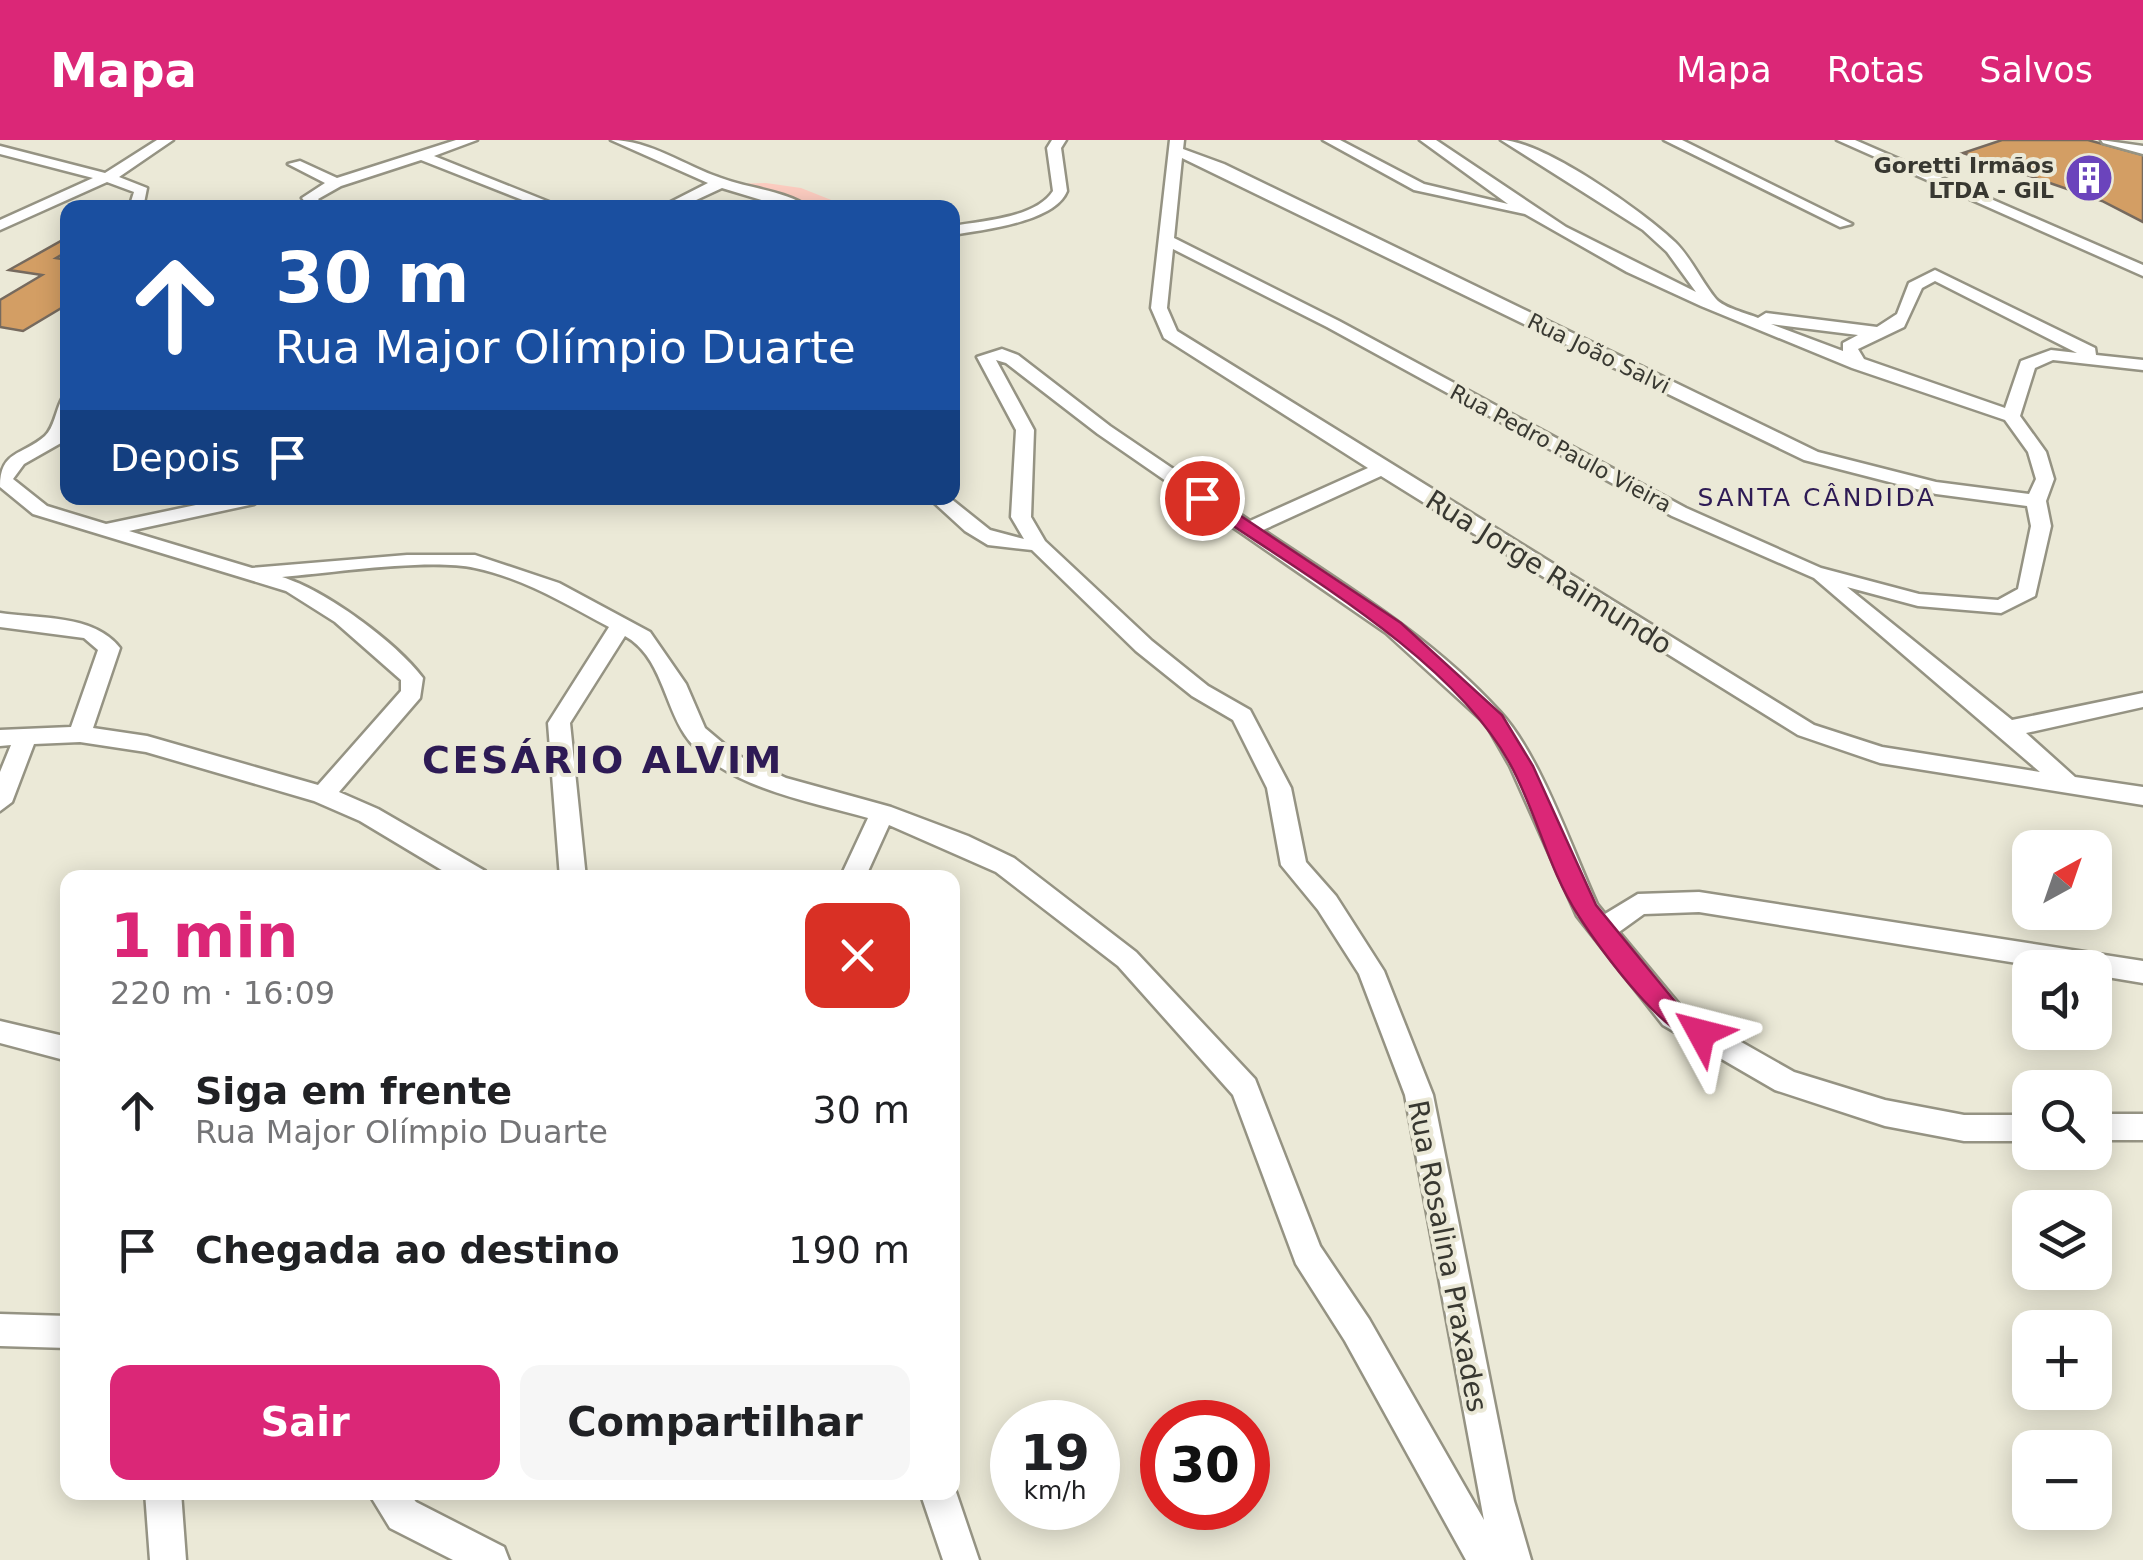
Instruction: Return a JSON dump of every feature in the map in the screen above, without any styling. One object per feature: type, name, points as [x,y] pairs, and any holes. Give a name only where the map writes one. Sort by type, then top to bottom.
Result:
[{"type":"street","points":[[0,226],[106,178],[150,155],[166,140]]},
{"type":"street","points":[[310,200],[336,184],[470,140]]},
{"type":"street","points":[[618,140],[720,184],[781,200]]},
{"type":"street","points":[[960,229],[1015,217],[1056,200],[1061,193],[1054,148],[1059,140]]},
{"type":"street","points":[[1330,140],[1419,187],[1531,212]]},
{"type":"street","points":[[1426,140],[1531,212],[1673,287],[1858,364],[2011,416],[2027,366],[2038,358],[2098,357],[2143,365]]},
{"type":"street","points":[[1508,140],[1634,217],[1698,276],[1709,301]]},
{"type":"street","points":[[1671,140],[1844,224]]},
{"type":"street","points":[[1844,140],[2143,272]]},
{"type":"street","points":[[2108,140],[2143,150]]},
{"type":"street","name":"Rua Jorge Raimundo","points":[[1178,146],[1159,308],[1170,334],[1806,730],[1880,755],[2143,796]]},
{"type":"street","name":"Rua João Salvi","points":[[1178,146],[1811,456],[1936,488],[2036,500]]},
{"type":"street","points":[[0,150],[138,187],[140,200]]},
{"type":"street","points":[[422,156],[536,200]]},
{"type":"street","points":[[295,164],[336,184]]},
{"type":"street","points":[[684,200],[720,184]]},
{"type":"street","name":"Rua Pedro Paulo Vieira","points":[[1165,239],[1333,324],[1680,512],[1814,572],[1918,600],[1975,608],[2018,602],[2034,579],[2041,526],[2036,500],[2045,479],[2043,466],[2011,416]]},
{"type":"street","points":[[1858,364],[1850,356],[1849,347],[1904,321],[1915,286],[1929,276],[1943,276],[2098,357]]},
{"type":"street","points":[[1729,312],[1885,332]]},
{"type":"street","points":[[949,505],[996,544],[1015,548],[1038,544],[1021,518],[1025,430],[986,357],[1002,354],[1104,430],[1394,628],[1494,720],[1522,766],[1586,909],[1673,1018],[1784,1081],[1885,1112],[1964,1128],[2012,1128]]},
{"type":"street","points":[[60,436],[17,460],[2,480],[40,510],[294,587],[343,617],[412,678],[412,693],[323,795]]},
{"type":"street","points":[[1250,529],[1382,468]]},
{"type":"street","points":[[108,529],[221,505]]},
{"type":"street","name":"Rua Rosalina Praxades","points":[[1038,544],[1168,667],[1242,715],[1279,788],[1294,865],[1327,903],[1370,971],[1419,1095],[1496,1502],[1514,1560]]},
{"type":"street","points":[[256,574],[407,560],[475,562],[552,586],[642,638],[675,684],[696,732],[729,761],[778,784],[882,813],[1004,865],[1127,959],[1245,1088],[1307,1254],[1357,1330],[1486,1560]]},
{"type":"street","points":[[1814,572],[2008,729],[2068,786]]},
{"type":"street","points":[[0,620],[90,632],[110,648],[80,734]]},
{"type":"street","points":[[572,870],[559,723],[621,626]]},
{"type":"street","points":[[2008,729],[2143,700]]},
{"type":"street","points":[[0,738],[80,734],[147,744],[323,795],[369,815],[462,870]]},
{"type":"street","points":[[0,802],[26,736]]},
{"type":"street","points":[[856,870],[882,813]]},
{"type":"street","points":[[1604,929],[1638,904],[1698,902],[2143,972]]},
{"type":"street","points":[[0,1032],[60,1047]]},
{"type":"street","points":[[2112,1127],[2143,1127]]},
{"type":"street","points":[[0,1330],[60,1332]]},
{"type":"street","points":[[164,1500],[168,1560]]},
{"type":"street","points":[[391,1500],[403,1515],[491,1560]]},
{"type":"street","points":[[941,1500],[961,1560]]},
{"type":"shaded area","points":[[731,184],[801,188],[831,200],[781,200]]},
{"type":"building","name":"Goretti Irmãos LTDA - GIL","points":[[2002,140],[2088,140],[2143,155],[2143,222],[2102,201],[1963,153]]},
{"type":"building","points":[[60,241],[60,256],[56,258],[60,259],[60,309],[23,331],[0,327],[0,300],[42,275],[9,270]]},
{"type":"place","name":"Goretti Irmãos LTDA - GIL","points":[[2089,178]]},
{"type":"district","name":"SANTA CÂNDIDA","points":[[1817,497]]},
{"type":"district","name":"CESÁRIO ALVIM","points":[[603,760]]},
{"type":"route","points":[[1202,498],[1394,628],[1494,720],[1522,766],[1586,909],[1673,1018],[1701,1033]]}]
